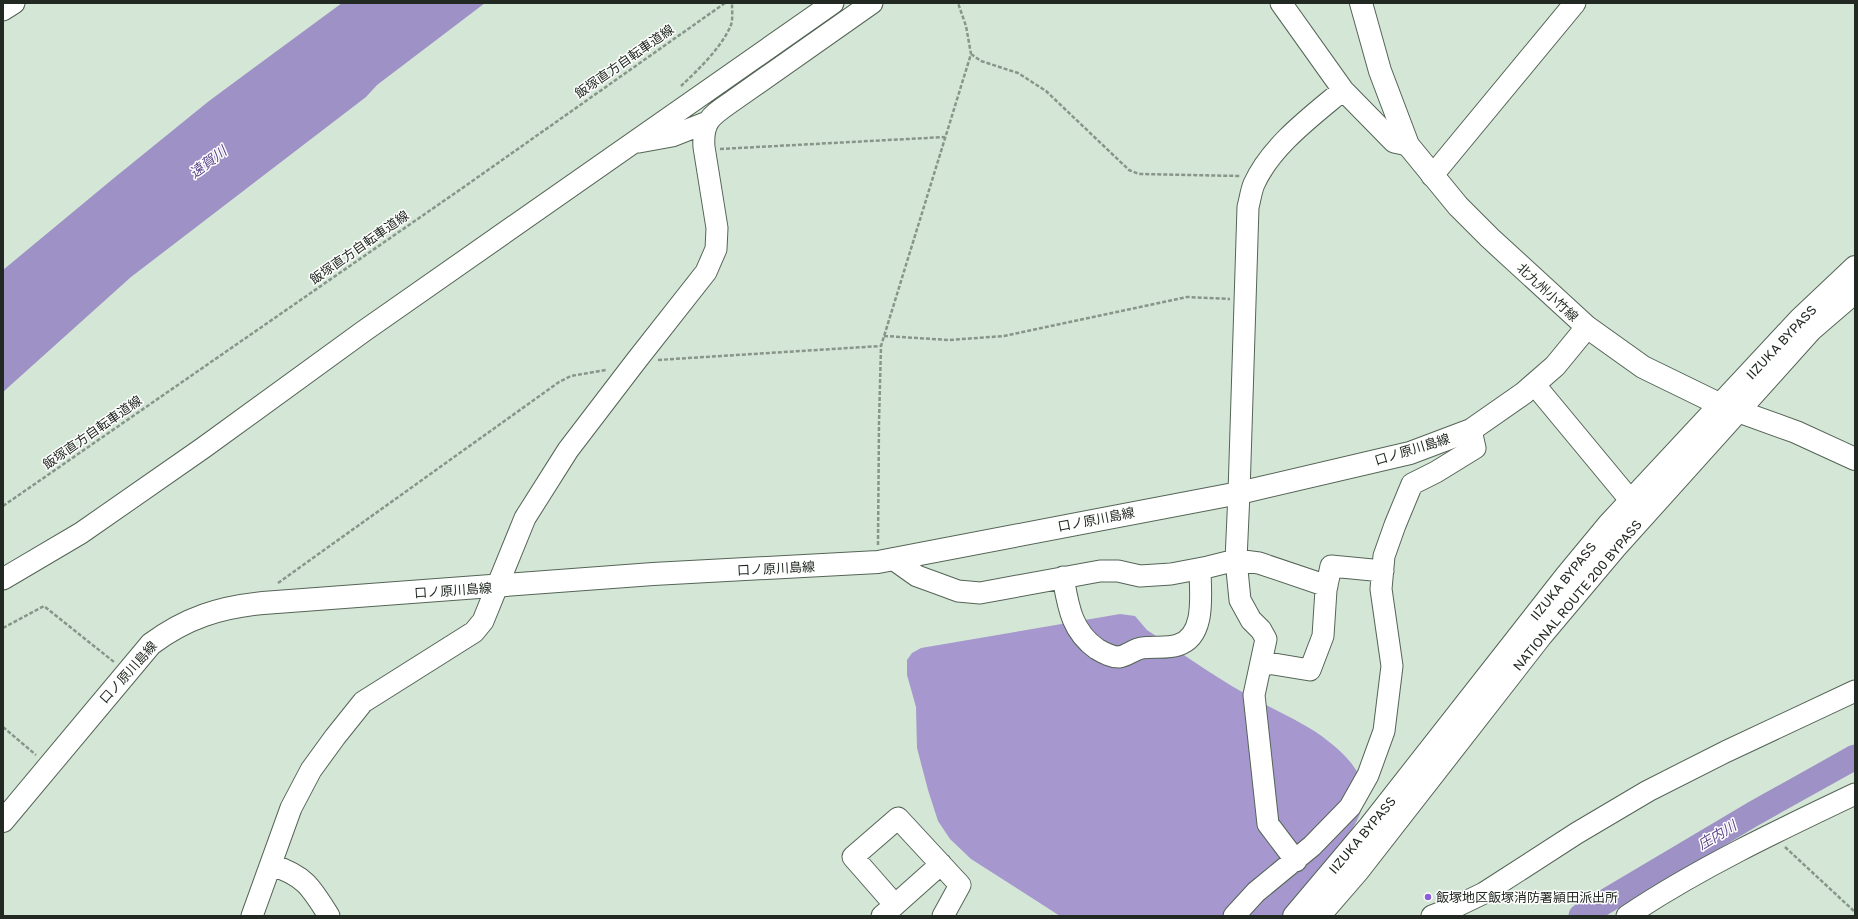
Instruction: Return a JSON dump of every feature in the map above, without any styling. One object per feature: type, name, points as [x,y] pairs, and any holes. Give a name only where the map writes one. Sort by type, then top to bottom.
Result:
[{"type":"main road","name":"北九州小竹線","points":[[1361,3],[1380,71],[1408,145],[1458,206],[1490,238],[1587,328],[1643,367],[1730,408],[1796,432],[1855,459]]},
{"type":"main road","name":"IIZUKA BYPASS","points":[[1294,916],[1370,826],[1566,576],[1631,501],[1730,408],[1800,319],[1855,267]]},
{"type":"main road","name":"NATIONAL ROUTE 200 BYPASS","points":[[1319,916],[1358,872],[1541,636],[1730,408],[1810,330],[1855,292]]},
{"type":"main road","name":"口ノ原川島線","points":[[3,821],[126,672],[151,644],[168,631],[184,623],[230,607],[263,603],[653,574],[886,561],[1239,493],[1410,453],[1471,430],[1524,393],[1555,366],[1587,328]]},
{"type":"street","points":[[3,10],[14,3]]},
{"type":"street","points":[[3,579],[88,529],[203,448],[364,331],[833,3]]},
{"type":"street","points":[[252,916],[272,865],[291,808],[311,770],[363,702],[474,632],[483,620],[525,518],[568,450],[633,364],[706,272],[716,249],[717,228],[704,147],[703,134],[706,124],[717,112],[872,3]]},
{"type":"street","points":[[1281,3],[1343,90],[1394,142],[1408,145]]},
{"type":"street","points":[[1432,176],[1575,3]]},
{"type":"street","points":[[1296,861],[1268,824],[1254,695],[1266,639],[1261,630],[1251,620],[1240,600],[1236,560],[1248,208],[1254,184],[1268,161],[1300,127],[1343,90]]},
{"type":"street","points":[[633,143],[672,136],[706,124]]},
{"type":"street","points":[[1534,384],[1631,501]]},
{"type":"street","points":[[1234,916],[1256,892],[1296,861],[1350,808],[1368,775],[1384,731],[1392,666],[1381,589],[1384,556],[1412,484],[1436,472],[1475,448],[1471,430]]},
{"type":"street","points":[[886,561],[917,576],[958,592],[980,593],[1100,571],[1118,571],[1140,576],[1171,574],[1200,569],[1236,560],[1259,563],[1327,586]]},
{"type":"street","points":[[1261,662],[1310,670],[1323,636],[1327,586],[1331,566],[1383,571]]},
{"type":"street","points":[[1063,577],[1070,615],[1075,627],[1093,646],[1106,654],[1120,657],[1136,648],[1179,645],[1189,638],[1195,630],[1199,619],[1200,569]]},
{"type":"street","points":[[1432,916],[1455,908],[1484,892],[1577,833],[1648,791],[1725,752],[1855,691]]},
{"type":"street","points":[[1627,916],[1659,895],[1771,834],[1855,794]]},
{"type":"street","points":[[940,864],[889,910],[853,857],[898,818],[960,885],[943,916]]},
{"type":"street","points":[[272,865],[291,872],[303,880],[316,894],[329,916]]},
{"type":"path","name":"飯塚直方自転車道線","points":[[3,506],[461,189],[725,3]]},
{"type":"path","points":[[676,91],[698,71],[724,38],[731,24],[732,3]]},
{"type":"path","points":[[886,561],[879,422],[881,346],[971,54],[966,26],[958,3]]},
{"type":"path","points":[[971,54],[981,61],[1018,73],[1046,91],[1129,170],[1139,174],[1259,176]]},
{"type":"path","points":[[704,147],[727,150],[945,137]]},
{"type":"path","points":[[884,336],[949,340],[1004,336],[1187,297],[1245,300]]},
{"type":"path","points":[[263,603],[263,597],[268,590],[559,382],[571,376],[633,364],[881,346]]},
{"type":"path","points":[[3,628],[44,606],[126,672]]},
{"type":"path","points":[[3,727],[49,766]]},
{"type":"path","points":[[1771,834],[1855,912]]},
{"type":"shaded area","points":[[1120,614],[1135,616],[1147,630],[1231,686],[1319,734],[1346,757],[1360,777],[1364,792],[1363,806],[1347,839],[1321,874],[1286,916],[1060,916],[971,859],[950,839],[938,821],[917,748],[916,707],[907,675],[907,660],[912,653],[921,648]]},
{"type":"water","name":"遠賀川","points":[[342,3],[485,3],[377,85],[366,97],[131,277],[3,392],[3,270],[209,101]]},
{"type":"waterway","name":"庄内川","points":[[1581,916],[1753,814],[1855,757]]},
{"type":"place","name":"飯塚地区飯塚消防署頴田派出所","points":[[1428,897]]}]
